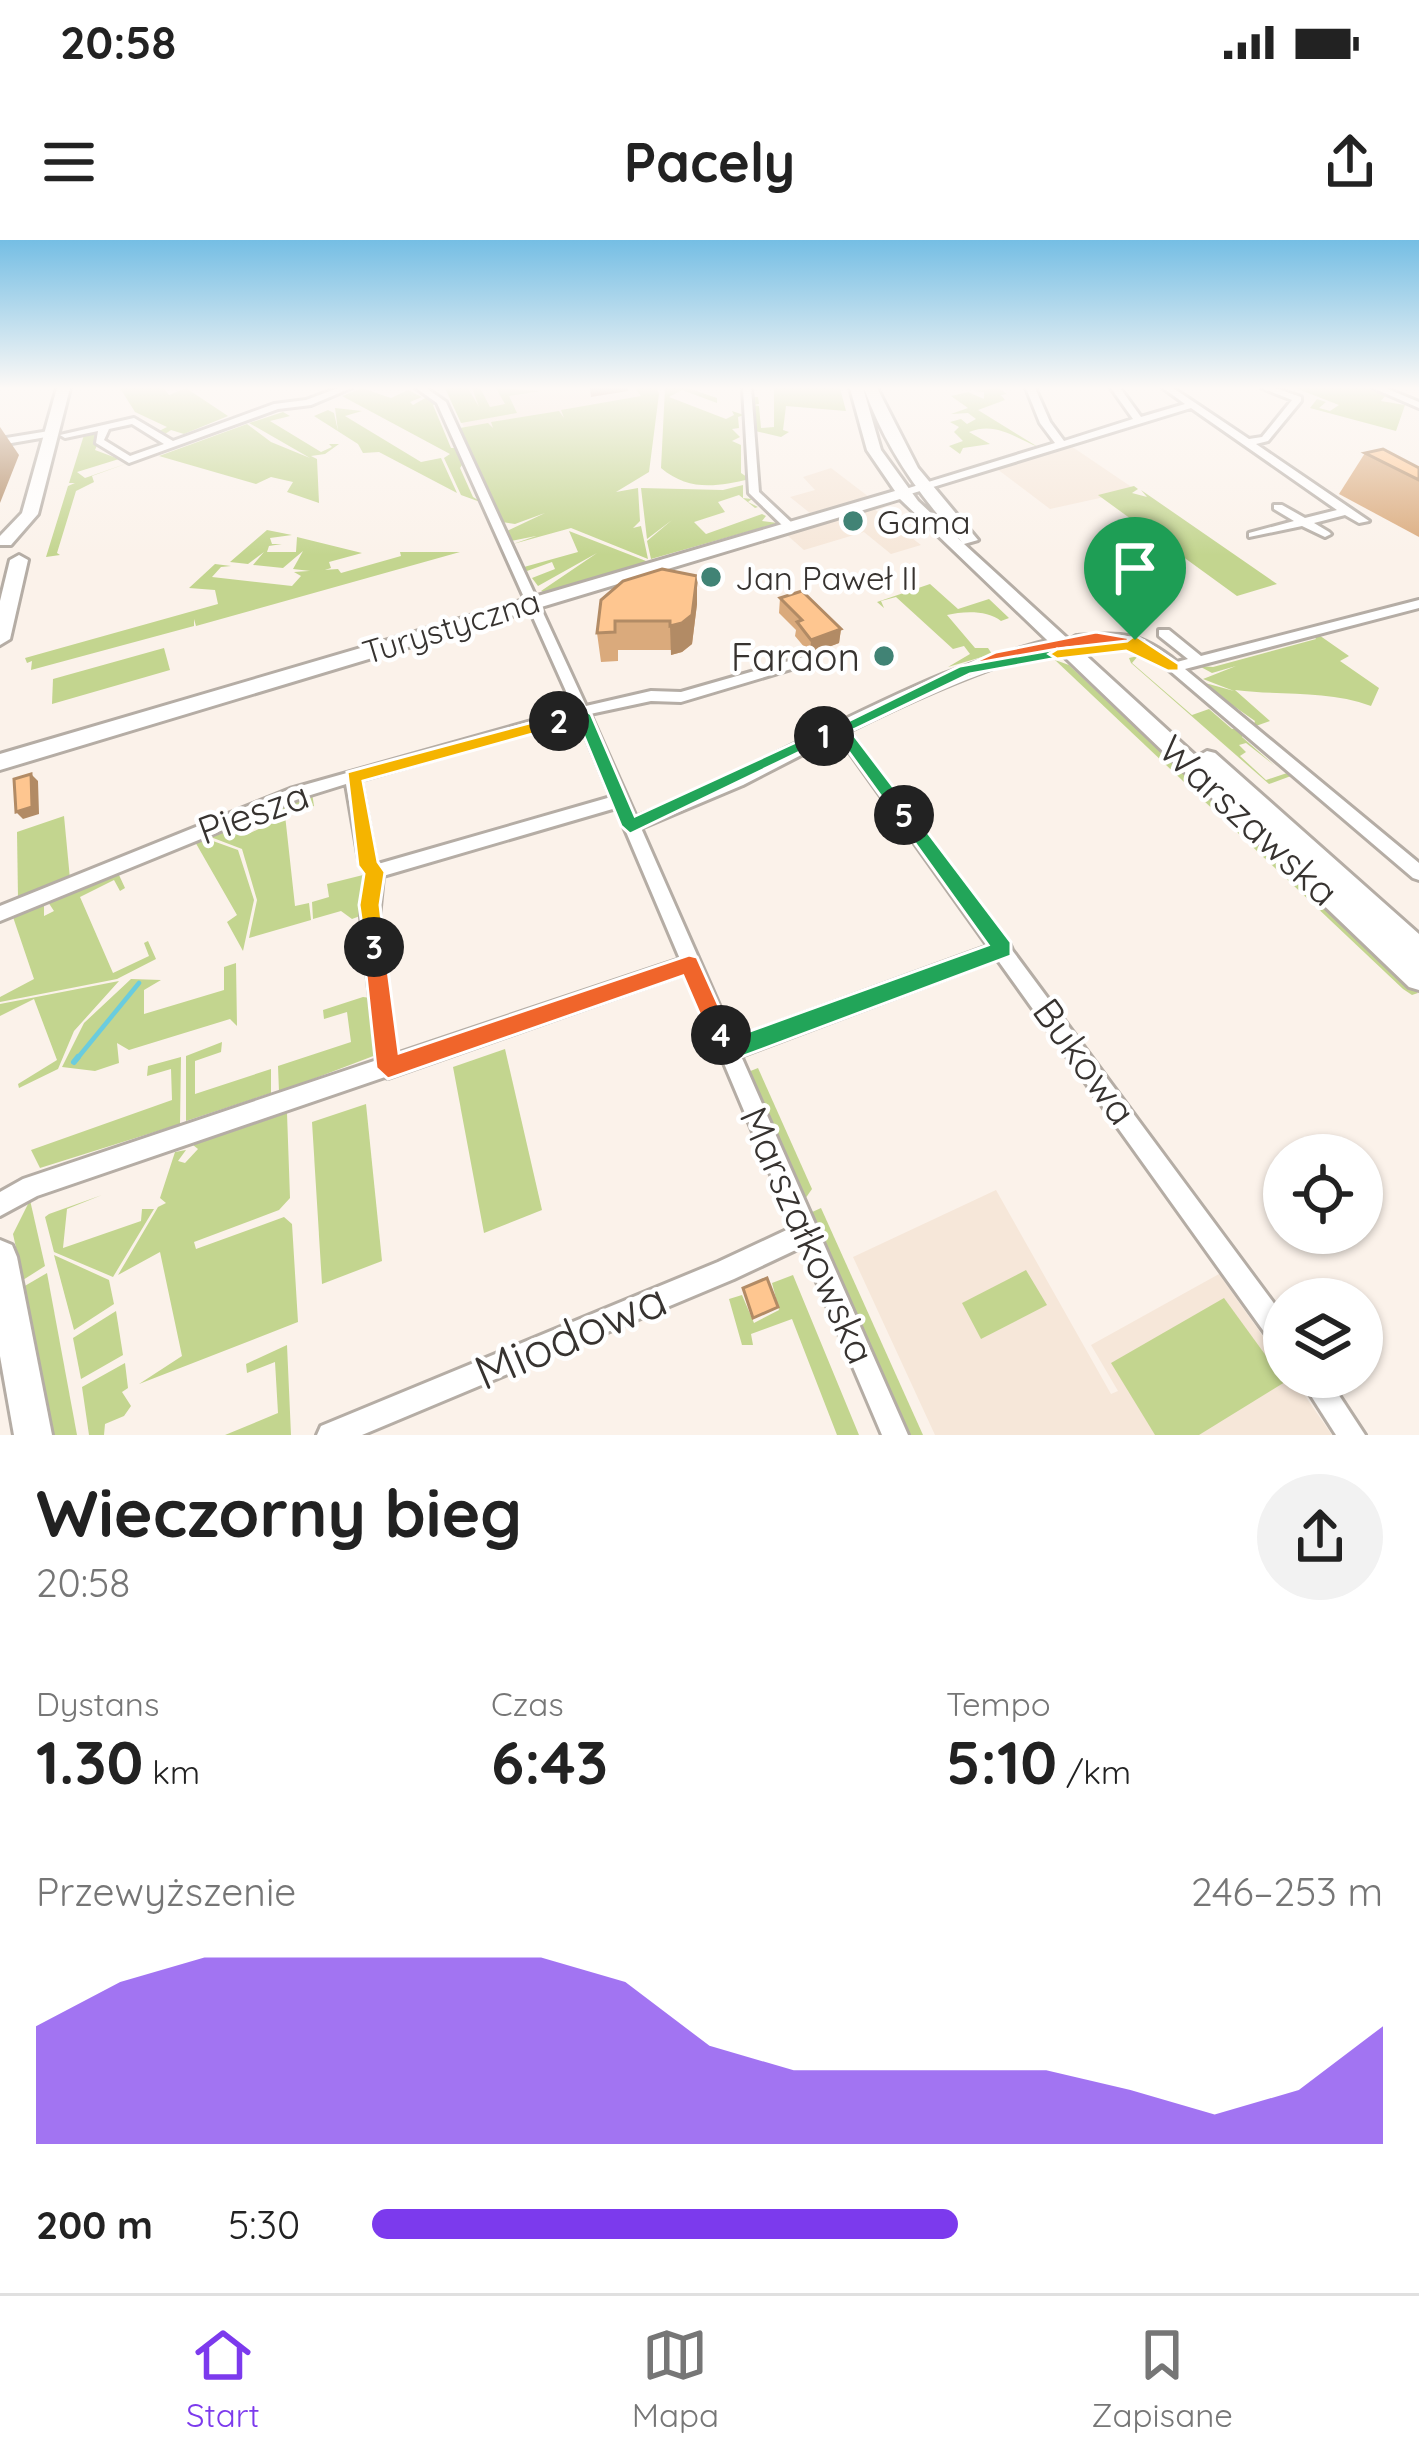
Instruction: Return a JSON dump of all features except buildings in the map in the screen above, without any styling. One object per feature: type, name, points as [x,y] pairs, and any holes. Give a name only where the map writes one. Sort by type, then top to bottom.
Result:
[{"type":"street","points":[[3,542],[31,514],[54,444]]},
{"type":"street","points":[[26,540],[42,511],[55,444]]},
{"type":"street","points":[[103,444],[124,458],[171,444]]},
{"type":"street","name":"Marszałkowska","points":[[460,444],[583,714],[895,1435]]},
{"type":"street","points":[[751,444],[754,494],[788,525]]},
{"type":"street","name":"Warszawska","points":[[872,444],[903,494],[1419,951]]},
{"type":"street","name":"Warszawska","points":[[895,444],[923,488],[1072,646],[1419,978]]},
{"type":"street","points":[[903,494],[1066,444]]},
{"type":"street","points":[[1253,444],[1291,477],[1363,521]]},
{"type":"street","name":"Turystyczna","points":[[0,762],[903,494]]},
{"type":"street","points":[[1275,510],[1315,523]]},
{"type":"street","points":[[1252,535],[1315,523],[1346,511]]},
{"type":"street","points":[[1309,538],[1315,523]]},
{"type":"street","points":[[3,542],[26,540]]},
{"type":"street","points":[[0,639],[8,569],[31,550],[26,540]]},
{"type":"street","points":[[1174,667],[1419,604]]},
{"type":"street","points":[[1163,633],[1198,660]]},
{"type":"street","points":[[630,826],[966,670],[1072,646],[1128,646],[1174,667],[1419,873]]},
{"type":"street","name":"Piesza","points":[[0,914],[260,805],[583,714],[651,696],[681,697],[727,686],[803,661]]},
{"type":"street","name":"Bukowa","points":[[840,729],[1263,1309]]},
{"type":"street","points":[[353,777],[368,866],[375,872]]},
{"type":"street","points":[[375,872],[619,800]]},
{"type":"street","points":[[375,872],[370,922],[388,1068]]},
{"type":"street","points":[[728,1051],[1003,949]]},
{"type":"street","points":[[0,1205],[31,1187],[689,964]]},
{"type":"street","name":"Miodowa","points":[[330,1435],[726,1271],[807,1232]]},
{"type":"street","points":[[0,1257],[33,1435]]},
{"type":"street","points":[[1326,1398],[1352,1435]]},
{"type":"shaded area","points":[[472,444],[647,444],[641,476],[510,522]]},
{"type":"shaded area","points":[[1071,446],[1136,490],[1050,509],[997,469]]},
{"type":"shaded area","points":[[831,468],[869,497],[810,513],[790,497],[815,490],[803,477]]},
{"type":"shaded area","points":[[874,509],[921,545],[891,554],[864,532],[804,550],[787,535]]},
{"type":"shaded area","points":[[996,1190],[1111,1394],[1118,1391],[1091,1345],[1219,1274],[1263,1336],[1263,1398],[1306,1398],[1332,1435],[935,1435],[853,1257]]},
{"type":"green space","points":[[81,444],[98,444],[95,450],[119,459],[77,472],[85,478],[131,462],[92,476],[94,482],[76,491],[60,555],[46,557],[68,486],[75,483],[69,483]]},
{"type":"green space","points":[[193,444],[275,444],[310,458],[285,444],[307,444],[321,452],[332,447],[329,444],[339,444],[325,454],[311,456],[317,459],[319,503],[287,492],[293,482],[271,477],[256,484],[159,456]]},
{"type":"green space","points":[[358,444],[391,444],[421,462],[441,458],[457,493],[379,452],[363,453]]},
{"type":"green space","points":[[431,444],[457,448],[473,497],[483,503],[461,495],[444,458],[450,454]]},
{"type":"green space","points":[[467,444],[653,444],[649,472],[616,492],[638,488],[640,521],[633,528],[641,526],[648,559],[571,528],[513,544],[536,536],[511,541],[507,531],[545,513],[515,524],[502,522]]},
{"type":"green space","points":[[662,444],[738,444],[741,473],[750,479],[703,485],[682,481],[661,468]]},
{"type":"green space","points":[[990,444],[963,448],[960,454],[949,446]]},
{"type":"green space","points":[[743,485],[743,498],[752,499],[748,502],[758,507],[755,508],[739,495],[718,502],[725,512],[694,522],[706,534],[762,514],[766,516],[762,521],[778,523],[651,559],[647,541],[672,520],[647,539],[641,488],[723,490]]},
{"type":"green space","points":[[1138,489],[1132,493],[1147,497],[1141,490],[1277,584],[1237,596],[1098,495]]},
{"type":"green space","points":[[267,530],[292,535],[270,538],[272,544],[282,544],[269,546],[267,552],[296,552],[297,537],[362,553],[329,562],[331,568],[319,572],[293,569],[303,551],[283,568],[253,565],[264,552],[248,564],[230,562]]},
{"type":"green space","points":[[569,531],[647,562],[541,591],[597,553],[538,586],[532,578],[555,569],[552,562],[527,571],[524,567],[578,552]]},
{"type":"green space","points":[[400,552],[460,552],[196,626],[194,619],[194,626],[31,670],[32,661],[27,663],[25,658],[218,604],[215,590],[189,588],[215,564],[231,566],[221,567],[212,577],[292,586],[301,576],[294,572],[338,569],[341,573],[401,556]]},
{"type":"green space","points":[[930,584],[958,609],[989,599],[1009,618],[1001,621],[975,612],[947,615],[975,648],[988,648],[992,654],[948,667],[970,654],[964,646],[953,649],[896,597],[881,601],[884,608],[877,602]]},
{"type":"green space","points":[[1312,634],[1349,656],[1340,661],[1379,688],[1371,706],[1321,695],[1235,690],[1270,721],[1253,727],[1255,721],[1198,681],[1234,691],[1203,679],[1236,666],[1212,673],[1199,666],[1213,667],[1316,639]]},
{"type":"green space","points":[[164,648],[170,670],[52,704],[53,679]]},
{"type":"green space","points":[[1138,656],[1132,663],[1192,715],[1209,709],[1232,729],[1243,729],[1242,737],[1275,766],[1246,743],[1239,745],[1246,752],[1240,756],[1266,780],[1291,776],[1269,784],[1131,663],[1129,658]]},
{"type":"green space","points":[[1055,660],[1069,665],[1418,993],[1403,989]]},
{"type":"green space","points":[[312,793],[314,806],[285,815],[295,906],[309,903],[311,920],[249,938],[257,900],[242,849],[208,836],[246,821],[250,833],[265,826],[258,816]]},
{"type":"green space","points":[[64,816],[70,879],[18,898],[17,832]]},
{"type":"green space","points":[[199,836],[238,850],[254,900],[243,951],[227,922],[237,915],[194,840],[165,851]]},
{"type":"green space","points":[[367,874],[360,916],[352,919],[341,911],[313,919],[312,902],[329,897],[327,884]]},
{"type":"green space","points":[[108,875],[119,875],[125,888],[120,891],[114,880],[80,897],[113,973],[149,956],[144,943],[148,941],[156,959],[117,979],[0,1002],[0,997],[34,979],[13,917],[44,904],[44,916],[54,911],[48,902]]},
{"type":"green space","points":[[236,963],[237,1026],[230,1019],[129,1050],[117,1043],[119,1063],[95,1071],[62,1067],[84,1023],[131,979],[161,980],[144,990],[144,1014],[224,990],[224,967]]},
{"type":"green space","points":[[119,981],[74,1031],[58,1069],[19,1088],[18,1084],[57,1060],[34,999],[0,1016],[0,1004]]},
{"type":"green space","points":[[371,998],[376,1055],[279,1092],[278,1066],[351,1042],[347,1012],[324,1019],[323,1010]]},
{"type":"green space","points":[[222,1042],[221,1052],[195,1061],[195,1094],[271,1069],[271,1093],[186,1121],[186,1056]]},
{"type":"green space","points":[[505,1049],[542,1210],[484,1233],[453,1067]]},
{"type":"green space","points":[[181,1057],[180,1124],[40,1168],[31,1150],[172,1100],[171,1069],[147,1076],[148,1066]]},
{"type":"green space","points":[[758,1068],[812,1189],[805,1199],[748,1072]]},
{"type":"green space","points":[[366,1104],[382,1261],[322,1284],[312,1122]]},
{"type":"green space","points":[[287,1113],[290,1198],[279,1210],[194,1242],[196,1249],[284,1217],[292,1224],[298,1322],[139,1384],[182,1356],[160,1252],[118,1275],[158,1207],[166,1203],[160,1198],[175,1152],[186,1150],[178,1161],[185,1163],[198,1149],[193,1145]]},
{"type":"green space","points":[[102,1195],[67,1209],[63,1248],[141,1221],[142,1209],[154,1209],[113,1277],[54,1252],[45,1217]]},
{"type":"green space","points":[[30,1200],[45,1266],[23,1280],[13,1234]]},
{"type":"green space","points":[[821,1208],[923,1435],[909,1435],[810,1213]]},
{"type":"green space","points":[[54,1255],[109,1280],[114,1304],[74,1330]]},
{"type":"green space","points":[[1026,1270],[1047,1305],[981,1339],[962,1303]]},
{"type":"green space","points":[[47,1273],[77,1435],[50,1435],[23,1287]]},
{"type":"green space","points":[[793,1275],[859,1435],[837,1435],[792,1319],[751,1334],[753,1345],[742,1345],[729,1299],[742,1295],[754,1323],[779,1310],[772,1283]]},
{"type":"green space","points":[[1224,1298],[1263,1352],[1263,1396],[1199,1435],[1155,1435],[1111,1363]]},
{"type":"green space","points":[[116,1311],[123,1355],[81,1379],[73,1338]]},
{"type":"green space","points":[[287,1345],[291,1435],[225,1435],[278,1413],[275,1362],[247,1373],[246,1364]]},
{"type":"green space","points":[[125,1363],[128,1388],[122,1392],[131,1406],[124,1416],[105,1424],[104,1435],[89,1435],[82,1387]]},
{"type":"waterway","points":[[76,1060],[139,983]]},
{"type":"waterway","points":[[74,1062],[78,1057]]},
{"type":"place","name":"Gama","points":[[853,521]]},
{"type":"place","name":"Jan Paweł II","points":[[711,577]]},
{"type":"place","name":"Faraon","points":[[884,656]]},
{"type":"route","points":[[1135,640],[1096,637],[1001,656],[966,670],[946,678],[630,826],[583,714],[353,777],[368,866],[375,872],[370,922],[388,1068],[689,964],[728,1051],[1003,949],[840,729],[946,678],[949,676],[966,670],[1030,658],[1128,646],[1174,667],[1135,640]]}]
